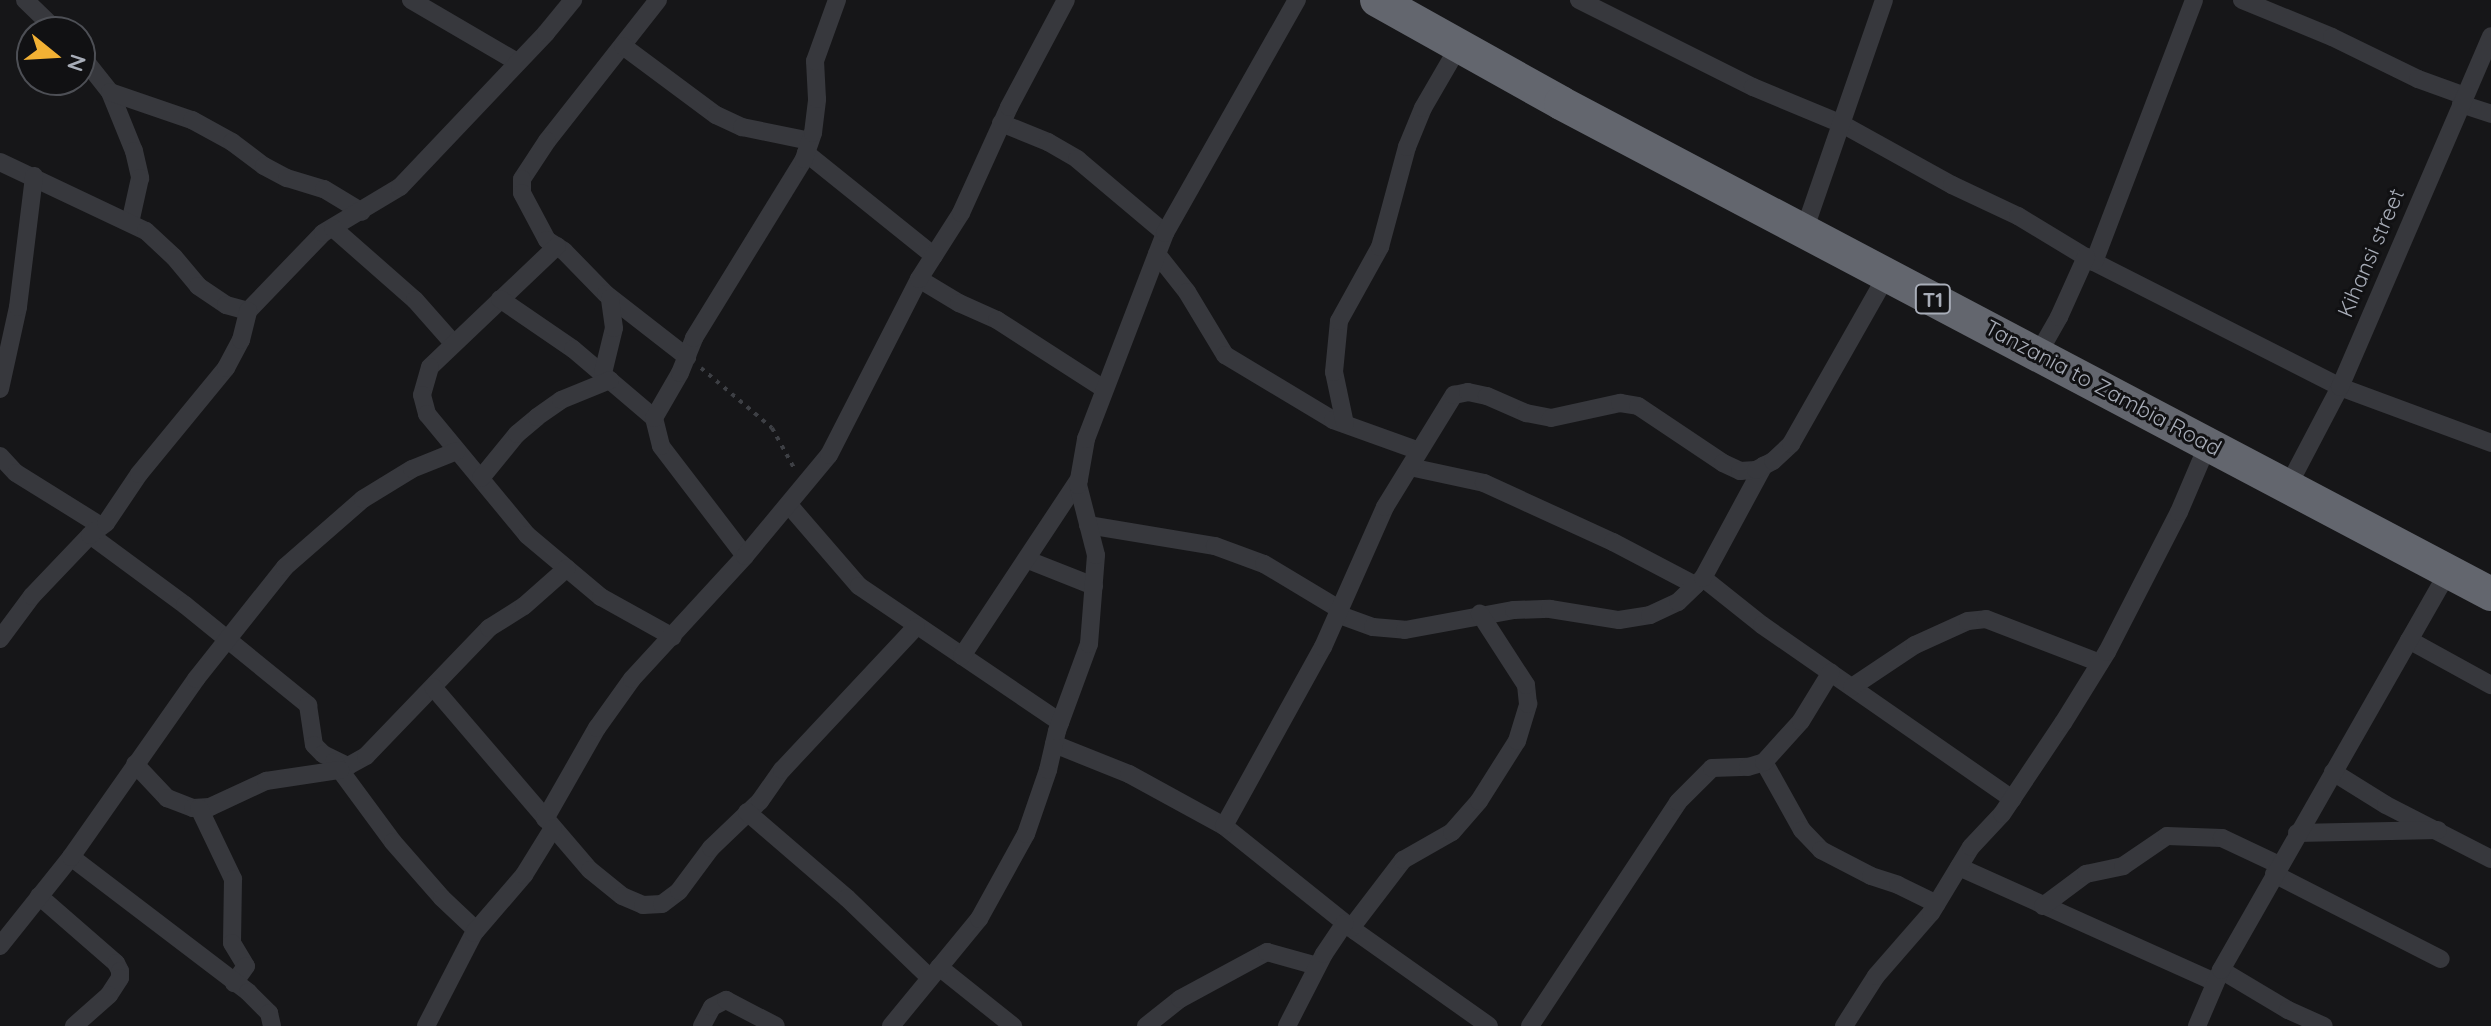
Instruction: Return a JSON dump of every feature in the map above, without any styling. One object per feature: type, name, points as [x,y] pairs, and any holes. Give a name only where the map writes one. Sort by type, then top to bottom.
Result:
[{"type":"highway","name":"Tanzania to Zambia Road","points":[[1377,0],[1804,231],[2491,594]]},
{"type":"street","points":[[25,0],[41,16]]},
{"type":"street","points":[[411,0],[517,62]]},
{"type":"street","points":[[0,639],[32,596],[95,531],[226,368],[241,340],[248,311],[323,233],[400,187],[573,0]]},
{"type":"street","points":[[658,0],[582,94],[522,179],[522,193],[547,240],[610,298],[687,357]]},
{"type":"street","points":[[654,418],[694,338],[756,243],[808,147],[817,99],[815,61],[824,27],[837,0]]},
{"type":"street","points":[[426,1026],[459,957],[476,930],[524,875],[597,728],[632,679],[745,556],[829,455],[919,279],[961,213],[1001,123],[1066,0]]},
{"type":"street","points":[[891,1026],[979,919],[1026,834],[1060,722],[1089,644],[1096,555],[1079,479],[1086,439],[1165,233],[1297,0]]},
{"type":"street","points":[[1579,0],[1753,87],[1842,124],[1952,185],[2018,216],[2090,259],[2340,387],[2491,443]]},
{"type":"street","points":[[1804,231],[1884,0]]},
{"type":"street","points":[[2038,354],[2090,259],[2194,0]]},
{"type":"street","points":[[2242,0],[2332,37],[2491,114]]},
{"type":"street","name":"Kihansi street","points":[[2288,486],[2340,387],[2491,36]]},
{"type":"street","points":[[623,46],[716,115],[742,127],[808,147],[934,256]]},
{"type":"street","points":[[1345,424],[1334,372],[1339,321],[1380,247],[1407,147],[1423,108],[1459,46]]},
{"type":"street","points":[[96,74],[110,92],[134,151],[140,178],[130,223]]},
{"type":"street","points":[[110,92],[192,120],[232,142],[264,166],[287,178],[324,189],[362,212]]},
{"type":"street","points":[[1001,123],[1048,142],[1077,159],[1165,233]]},
{"type":"street","points":[[0,162],[146,231],[174,257],[198,286],[226,305],[248,311]]},
{"type":"street","points":[[0,389],[18,307],[34,176]]},
{"type":"street","points":[[333,228],[415,300],[453,343]]},
{"type":"street","points":[[557,246],[430,367],[422,395],[427,414],[527,535],[601,597],[673,637]]},
{"type":"street","points":[[1157,254],[1187,292],[1225,355],[1250,373],[1415,459],[1484,483],[1699,582],[2012,799]]},
{"type":"street","points":[[1088,525],[1215,546],[1264,564],[1338,612],[1373,627],[1405,630],[1480,614],[1550,609],[1619,620],[1664,608],[1678,602],[1699,582],[1764,465],[1791,444],[1887,275]]},
{"type":"street","points":[[919,279],[959,303],[997,320],[1104,389]]},
{"type":"street","points":[[606,376],[614,328],[610,298]]},
{"type":"street","points":[[500,299],[606,376],[654,418],[661,446],[745,556]]},
{"type":"street","points":[[481,478],[517,434],[537,417],[606,376]]},
{"type":"street","points":[[1224,826],[1323,647],[1385,507],[1454,395],[1468,392],[1551,418],[1620,403],[1638,406],[1740,471],[1764,465]]},
{"type":"street","points":[[1844,1026],[1876,976],[1937,904],[1971,847],[2012,799],[2100,663],[2179,512],[2208,444]]},
{"type":"street","points":[[0,946],[71,857],[135,764],[285,567],[363,499],[412,469],[457,451]]},
{"type":"street","points":[[0,456],[16,473],[95,531],[308,705],[314,745],[336,765],[393,842],[442,898],[476,930]]},
{"type":"street","points":[[962,656],[1079,479]]},
{"type":"street","points":[[789,505],[859,586],[1060,722]]},
{"type":"street","points":[[1028,560],[1094,586]]},
{"type":"street","points":[[135,764],[167,798],[179,805],[199,808],[210,807],[266,781],[336,765],[348,766],[366,756],[489,628],[524,606],[567,568]]},
{"type":"street","points":[[2197,1026],[2218,976],[2276,869],[2449,571]]},
{"type":"street","points":[[1287,1026],[1317,966],[1348,925],[1403,860],[1452,832],[1479,801],[1517,741],[1528,704],[1526,685],[1480,614]]},
{"type":"street","points":[[1852,687],[1915,645],[1968,621],[1986,619],[2100,663]]},
{"type":"street","points":[[433,687],[494,754],[590,870],[622,896],[643,905],[662,904],[679,891],[711,848],[916,627]]},
{"type":"street","points":[[2409,640],[2491,685]]},
{"type":"street","points":[[1530,1026],[1678,802],[1712,768],[1748,767],[1764,762],[1801,721],[1831,672]]},
{"type":"street","points":[[1054,744],[1129,774],[1224,826],[1348,925],[1489,1026]]},
{"type":"street","points":[[1764,762],[1802,830],[1821,850],[1871,876],[1937,904]]},
{"type":"street","points":[[2333,772],[2386,805],[2491,859]]},
{"type":"street","points":[[199,808],[233,879],[232,943],[246,966],[234,983]]},
{"type":"street","points":[[747,812],[934,972],[1013,1026]]},
{"type":"street","points":[[2297,833],[2438,830]]},
{"type":"street","points":[[2043,906],[2086,874],[2123,866],[2167,836],[2222,838],[2441,959]]},
{"type":"street","points":[[71,857],[265,1008],[272,1026]]},
{"type":"street","points":[[1959,867],[2043,906],[2218,976],[2316,1025]]},
{"type":"street","points":[[39,896],[116,963],[120,971],[120,978],[109,995],[74,1026]]},
{"type":"street","points":[[1146,1026],[1180,999],[1267,952],[1317,966]]},
{"type":"street","points":[[702,1026],[712,1007],[726,1000],[776,1026]]},
{"type":"path","points":[[687,357],[772,428],[802,489]]}]
